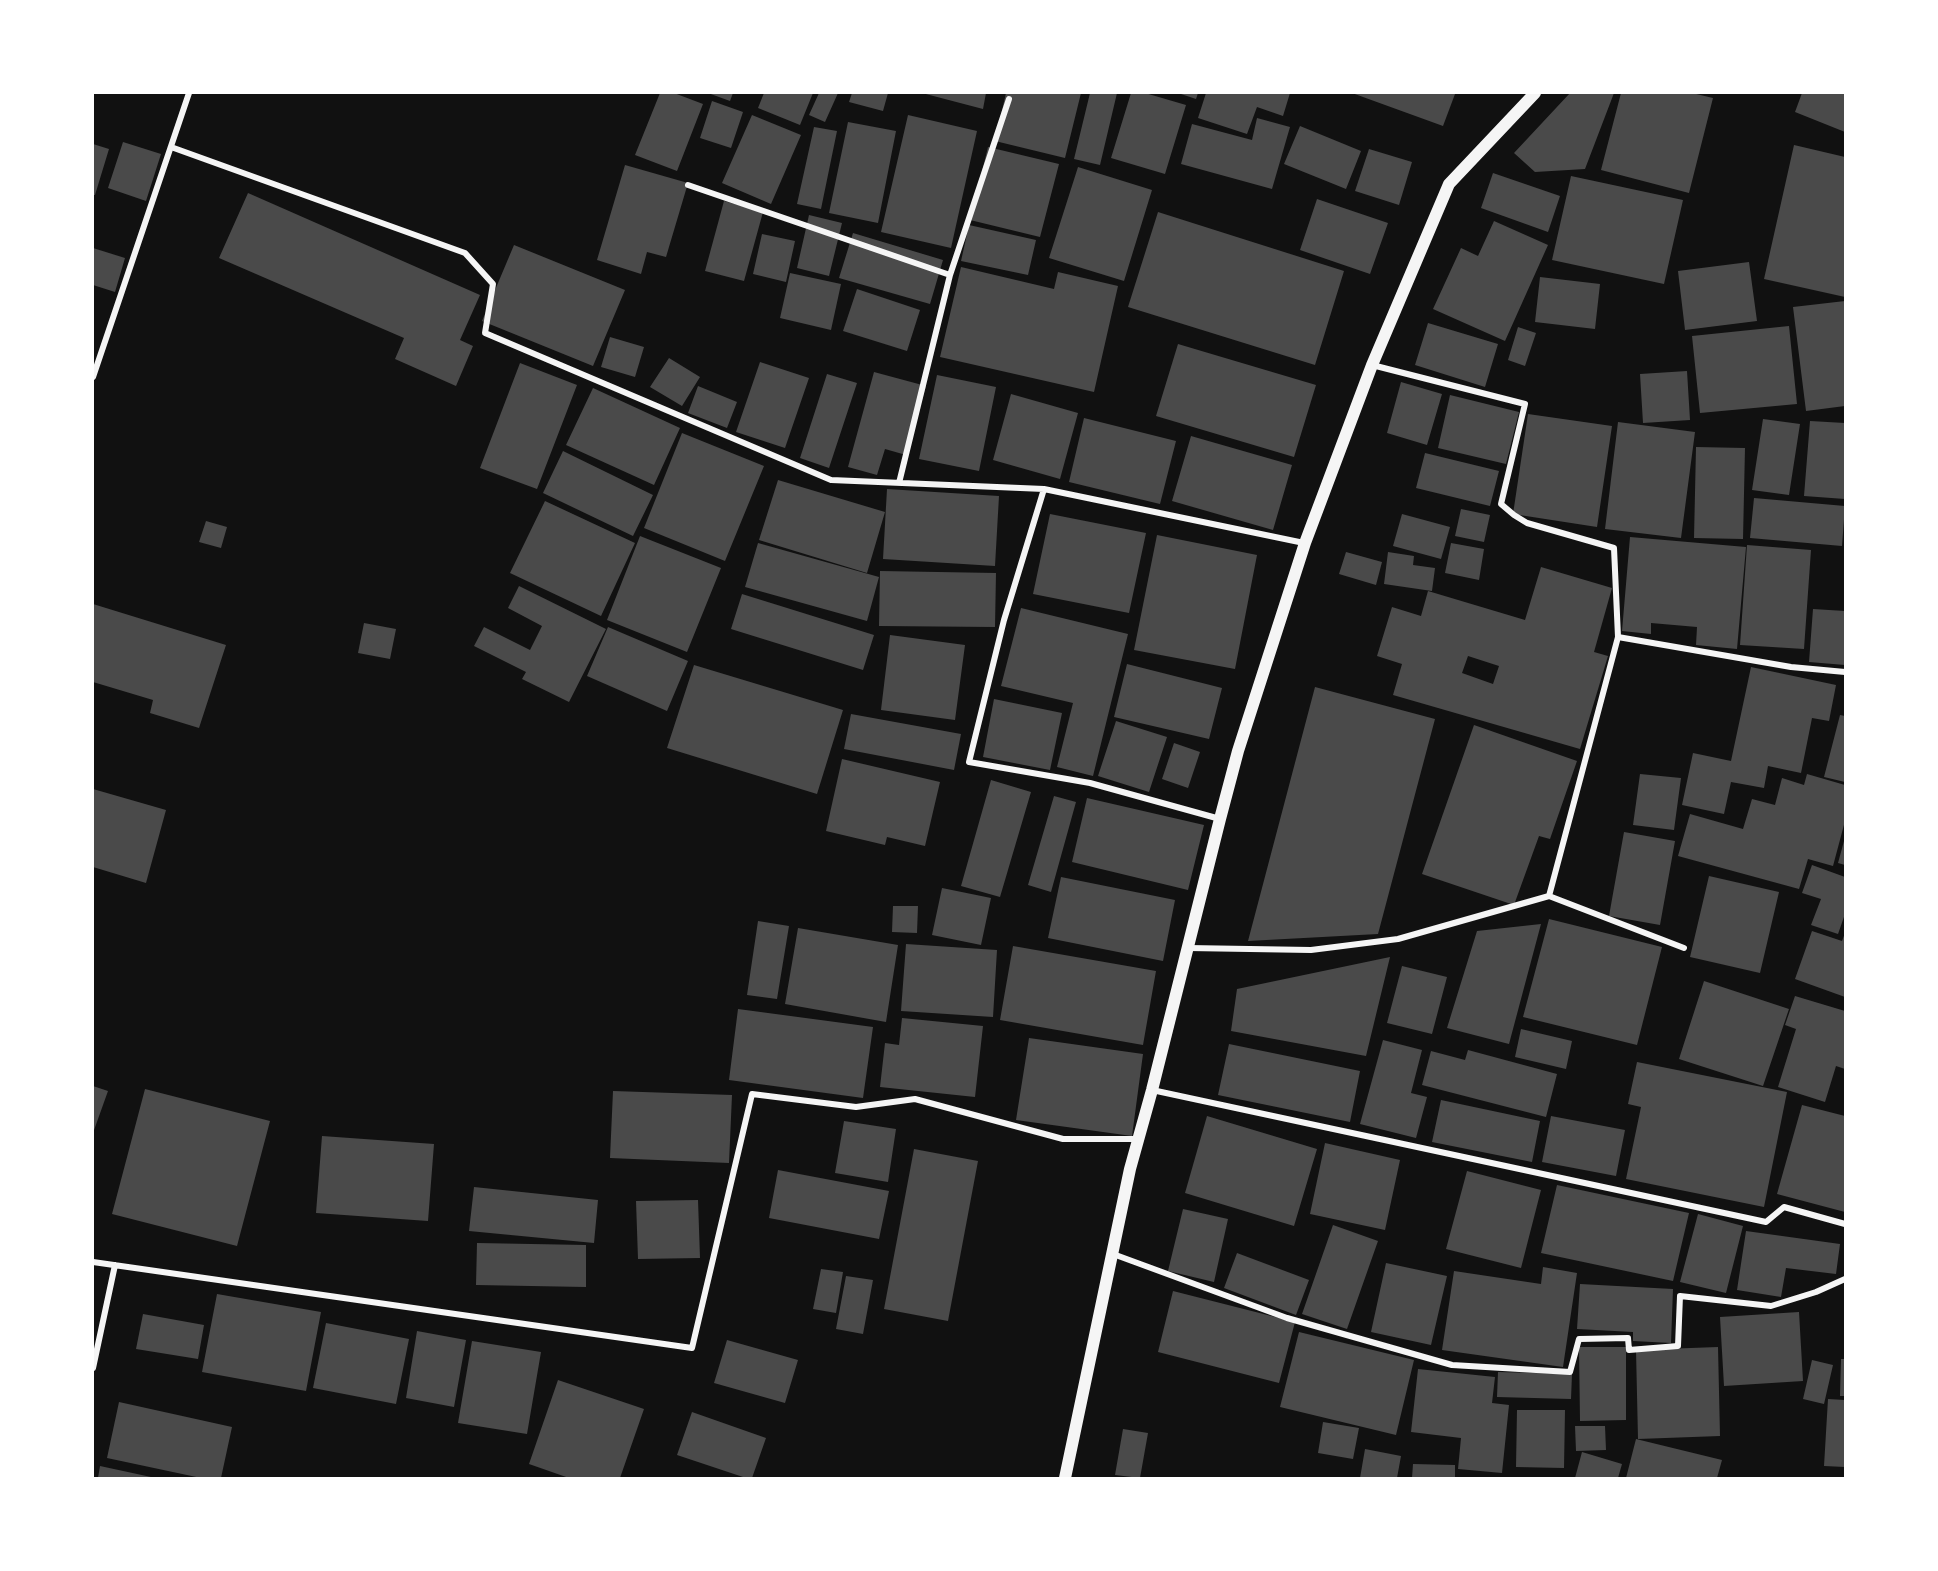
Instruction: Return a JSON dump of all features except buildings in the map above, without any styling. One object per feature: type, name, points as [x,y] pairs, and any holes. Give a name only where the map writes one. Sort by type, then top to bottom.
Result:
[{"type":"main road","points":[[1065,1478],[1138,1139],[1220,819],[1238,751],[1305,543],[1372,365],[1449,184],[1535,93]]},
{"type":"street","points":[[93,377],[189,93]]},
{"type":"street","points":[[899,483],[950,275],[1009,99]]},
{"type":"street","points":[[171,147],[465,252],[493,284],[485,333],[831,480],[1044,489],[1305,543]]},
{"type":"street","points":[[688,185],[950,275]]},
{"type":"street","points":[[1372,365],[1525,404],[1501,504],[1527,524],[1614,548],[1618,637],[1549,896]]},
{"type":"street","points":[[1044,489],[1004,620],[969,762],[1090,783],[1220,819]]},
{"type":"street","points":[[1618,637],[1791,667],[1845,672]]},
{"type":"street","points":[[1188,948],[1311,950],[1398,939],[1549,896],[1684,948]]},
{"type":"street","points":[[1152,1090],[1766,1221],[1784,1207],[1845,1224]]},
{"type":"street","points":[[93,1262],[692,1348],[752,1094],[856,1107],[915,1099],[1063,1139],[1138,1139]]},
{"type":"street","points":[[1113,1254],[1287,1318],[1452,1365],[1570,1372],[1579,1339],[1628,1338],[1629,1350],[1678,1346],[1680,1296],[1771,1306],[1816,1292],[1845,1278]]},
{"type":"street","points":[[93,1368],[115,1265]]}]
